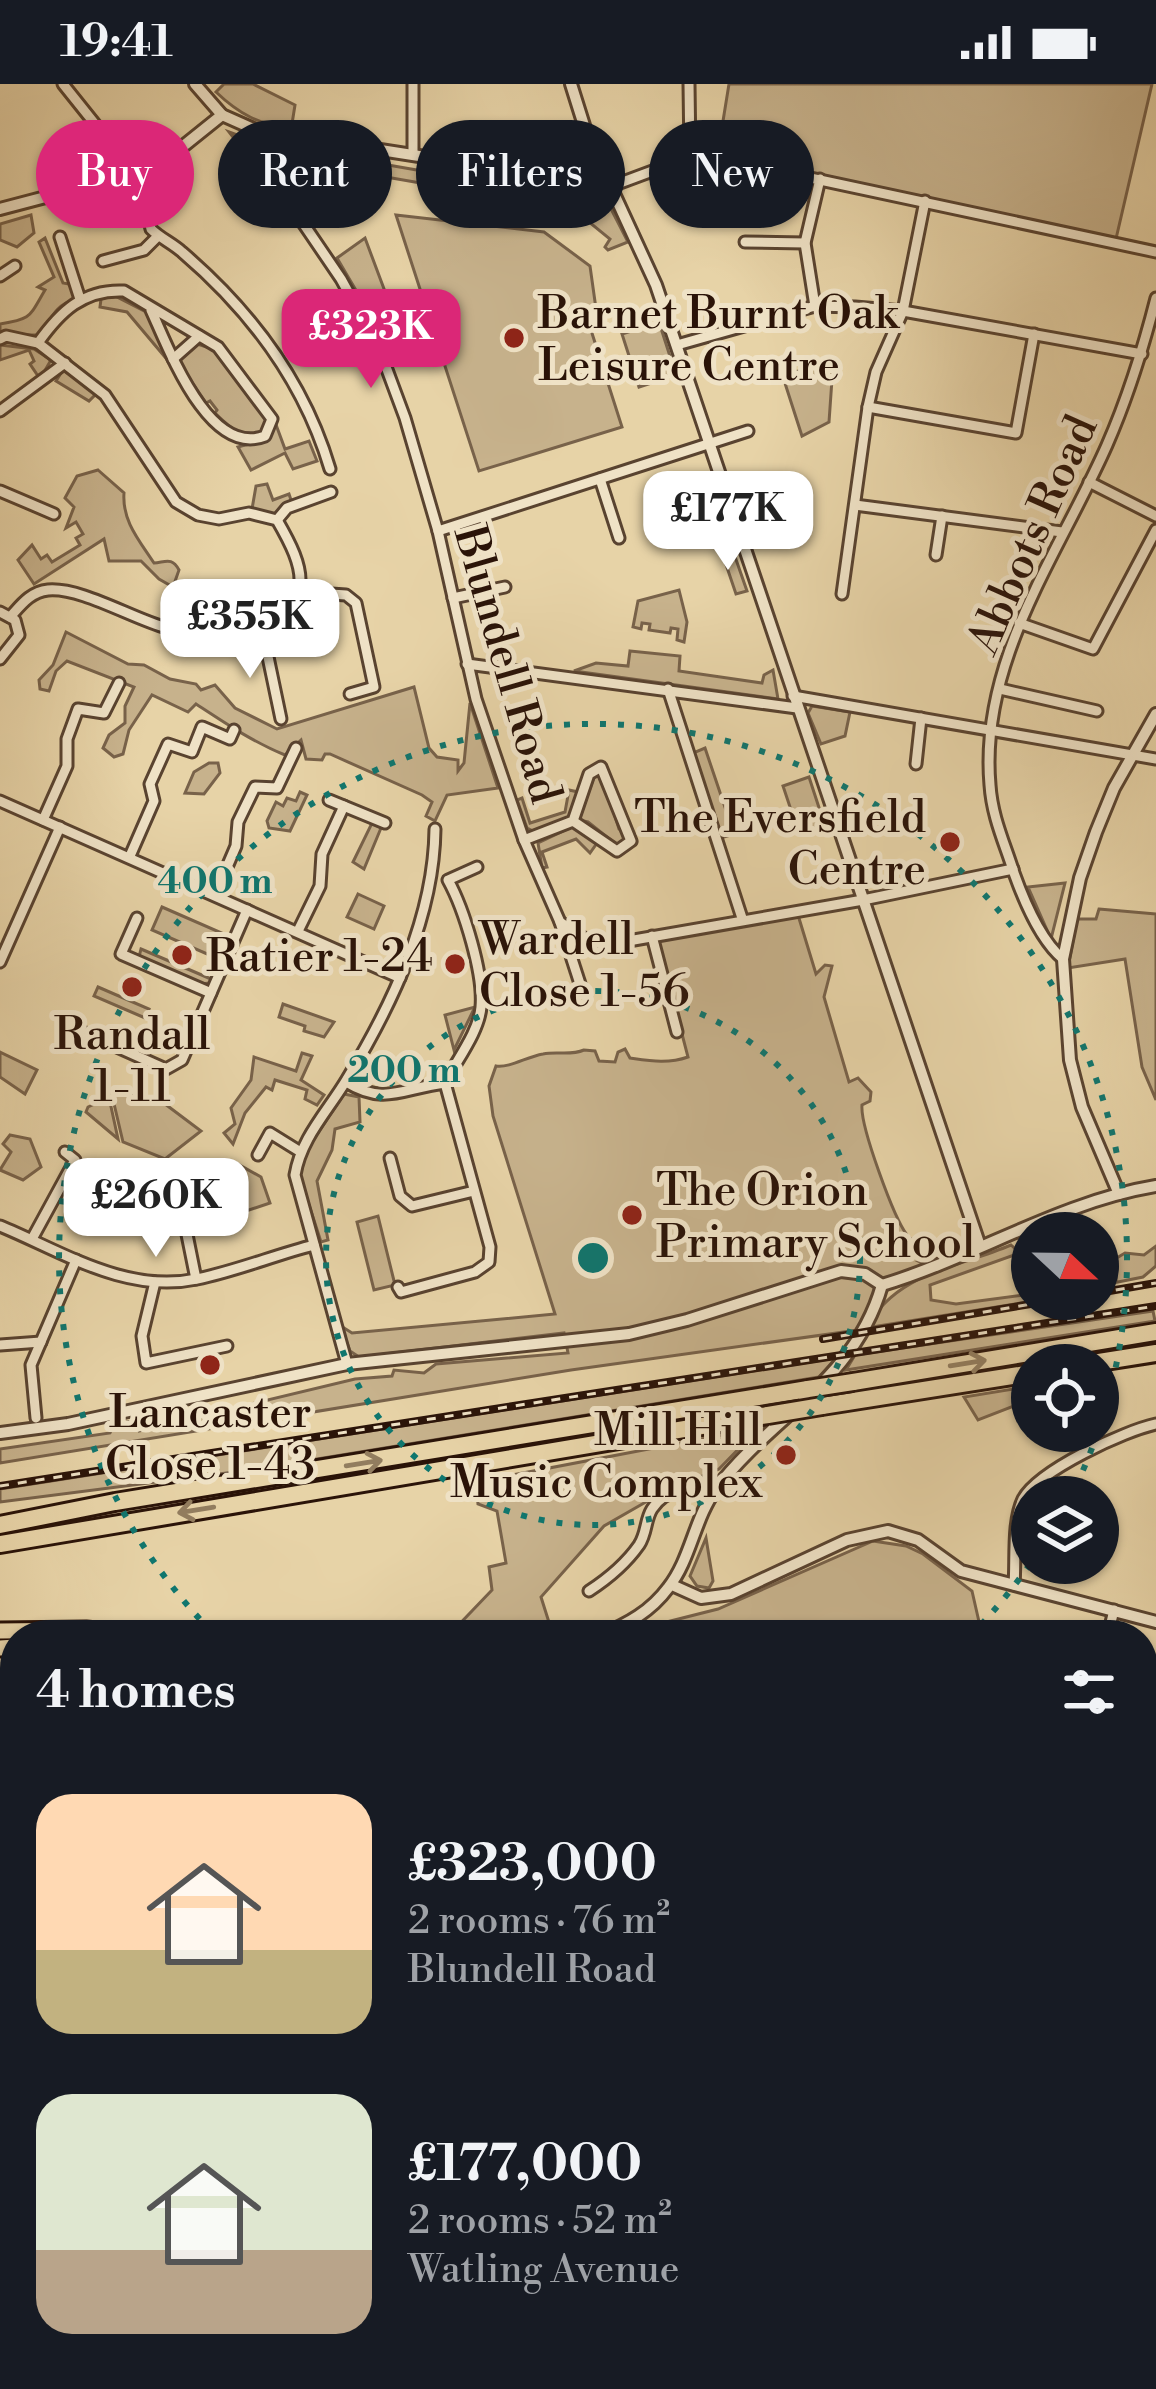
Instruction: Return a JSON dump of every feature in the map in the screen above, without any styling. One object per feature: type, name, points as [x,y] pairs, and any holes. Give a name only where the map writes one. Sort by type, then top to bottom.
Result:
[{"type":"highway","points":[[0,1525],[115,1502],[1156,1332]]},
{"type":"highway","points":[[1119,1358],[1156,1352]]},
{"type":"highway","points":[[0,1544],[1011,1376]]},
{"type":"highway","points":[[0,1512],[115,1502]]},
{"type":"street","points":[[63,84],[93,120]]},
{"type":"street","points":[[196,84],[222,115],[233,120]]},
{"type":"street","points":[[412,84],[413,155]]},
{"type":"street","points":[[572,84],[583,120]]},
{"type":"street","points":[[689,84],[689,120]]},
{"type":"street","points":[[194,138],[222,115]]},
{"type":"street","points":[[392,152],[416,155]]},
{"type":"street","points":[[814,178],[1156,252]]},
{"type":"street","points":[[814,306],[805,243],[820,179]]},
{"type":"street","points":[[0,209],[36,199]]},
{"type":"street","points":[[842,594],[868,406],[902,311],[925,201]]},
{"type":"street","points":[[625,217],[677,345],[980,1246]]},
{"type":"street","points":[[151,228],[179,250],[276,350],[309,409],[330,469]]},
{"type":"street","name":"Blundell Road","points":[[305,228],[379,348],[405,418],[438,531],[467,664],[524,840],[560,922],[582,990]]},
{"type":"street","points":[[103,261],[144,250],[158,236]]},
{"type":"street","points":[[60,237],[80,299]]},
{"type":"street","points":[[745,242],[805,243]]},
{"type":"street","points":[[0,276],[15,266]]},
{"type":"street","points":[[38,344],[57,316],[80,299],[107,290],[124,291],[218,347],[266,406],[272,419],[265,436],[250,442],[232,437],[181,380],[151,310]]},
{"type":"street","name":"Abbots Road","points":[[1063,958],[1050,948],[999,832],[989,784],[992,731],[1019,623],[1089,482],[1142,354],[1156,298]]},
{"type":"street","points":[[677,345],[814,306],[902,311],[1142,354]]},
{"type":"street","points":[[868,406],[1016,433],[1034,334]]},
{"type":"street","points":[[0,339],[6,336],[38,344],[106,395],[176,502],[198,515],[219,519],[249,513],[278,520],[293,548],[302,592],[291,610],[262,633],[182,632],[71,592],[49,590],[31,595],[4,614],[15,620],[19,634],[0,659]]},
{"type":"street","points":[[173,359],[199,336]]},
{"type":"street","points":[[0,411],[65,363]]},
{"type":"street","points":[[438,531],[748,431]]},
{"type":"street","points":[[600,479],[619,538]]},
{"type":"street","points":[[1089,482],[1156,516]]},
{"type":"street","points":[[0,491],[54,514]]},
{"type":"street","points":[[278,520],[287,508],[331,492]]},
{"type":"street","points":[[855,505],[1062,532]]},
{"type":"street","points":[[936,554],[942,516]]},
{"type":"street","points":[[1019,623],[1093,649],[1156,530]]},
{"type":"street","points":[[453,598],[505,587]]},
{"type":"street","points":[[302,592],[346,596],[356,603],[374,688],[350,694]]},
{"type":"street","points":[[262,633],[280,719]]},
{"type":"street","points":[[467,664],[920,718],[1156,758]]},
{"type":"street","points":[[44,820],[67,766],[67,739],[78,709],[104,713],[118,683]]},
{"type":"street","points":[[668,689],[742,919]]},
{"type":"street","points":[[1000,689],[1097,711]]},
{"type":"street","points":[[1119,1194],[1082,1107],[1070,1060],[1063,958],[1090,847],[1156,714]]},
{"type":"street","points":[[916,764],[920,718]]},
{"type":"street","points":[[130,856],[154,801],[150,784],[168,744],[192,752],[202,727],[230,739],[234,730]]},
{"type":"street","points":[[215,896],[255,787],[278,788],[296,748]]},
{"type":"street","points":[[601,767],[631,841],[617,850],[573,821],[589,774],[601,767]]},
{"type":"street","points":[[329,800],[385,823]]},
{"type":"street","points":[[0,801],[400,978]]},
{"type":"street","points":[[298,931],[320,886],[322,854],[344,806]]},
{"type":"street","points":[[524,840],[573,821]]},
{"type":"street","points":[[0,962],[60,827]]},
{"type":"street","points":[[347,1364],[295,1175],[299,1151],[346,1082],[400,978],[431,880],[435,829]]},
{"type":"street","points":[[398,1287],[401,1292],[475,1272],[489,1262],[490,1247],[445,1083],[482,1005],[467,923],[448,880],[477,867]]},
{"type":"street","points":[[572,963],[591,943],[863,900],[1013,869]]},
{"type":"street","points":[[72,1027],[166,1069],[182,1060],[247,910]]},
{"type":"street","points":[[137,918],[121,954],[211,993]]},
{"type":"street","points":[[560,922],[591,943]]},
{"type":"street","points":[[652,936],[677,1032]]},
{"type":"street","points":[[346,1082],[366,1094],[388,1097],[445,1083]]},
{"type":"street","points":[[258,1155],[270,1132],[299,1151]]},
{"type":"street","points":[[32,1239],[75,1160],[65,1152]]},
{"type":"street","points":[[390,1158],[400,1196],[412,1206],[474,1191]]},
{"type":"street","points":[[630,1620],[650,1609],[672,1585],[712,1494],[752,1450],[832,1378],[882,1285],[1119,1194],[1156,1186]]},
{"type":"street","points":[[178,1190],[196,1279]]},
{"type":"street","points":[[0,1226],[115,1275],[155,1282],[196,1279],[314,1245]]},
{"type":"street","points":[[37,1418],[31,1365],[76,1260]]},
{"type":"street","points":[[0,1433],[68,1424],[347,1364],[629,1334],[841,1271],[866,1274],[882,1285]]},
{"type":"street","points":[[155,1282],[142,1336],[146,1363],[227,1346]]},
{"type":"street","points":[[0,1345],[41,1342]]},
{"type":"street","points":[[1013,1585],[1020,1506],[1029,1491],[1107,1439],[1156,1424]]},
{"type":"street","points":[[589,1591],[629,1558],[656,1504],[684,1488],[698,1487],[712,1494]]},
{"type":"street","points":[[672,1585],[701,1598],[731,1594],[847,1540],[889,1531],[918,1540],[961,1571],[1149,1620]]},
{"type":"street","points":[[1112,1620],[1114,1610]]},
{"type":"shaded area","points":[[224,84],[253,84],[295,105],[293,120],[257,120],[216,92]]},
{"type":"shaded area","points":[[729,84],[1152,84],[1115,243],[814,179],[814,120],[723,120]]},
{"type":"shaded area","points":[[392,166],[416,170],[416,182],[392,178]]},
{"type":"shaded area","points":[[31,215],[34,233],[17,247],[0,240],[0,224]]},
{"type":"shaded area","name":"Barnet Burnt Oak Leisure Centre","points":[[396,215],[416,217],[416,228],[544,232],[590,266],[598,323],[590,327],[622,427],[479,471]]},
{"type":"shaded area","points":[[596,228],[621,228],[628,242],[608,250],[610,239]]},
{"type":"shaded area","points":[[45,238],[63,283],[75,293],[74,301],[58,309],[40,335],[0,335],[0,324],[28,315],[45,290],[38,287],[54,277],[39,242]]},
{"type":"shaded area","points":[[365,238],[393,313],[374,321],[337,258]]},
{"type":"shaded area","points":[[113,295],[148,313],[170,363],[127,312],[100,307],[101,299]]},
{"type":"shaded area","points":[[659,322],[676,375],[639,387],[622,334]]},
{"type":"shaded area","points":[[194,343],[223,358],[269,422],[263,430],[242,434],[215,413],[210,401],[206,403],[181,366],[180,355]]},
{"type":"shaded area","points":[[0,345],[34,349],[51,360],[40,379],[30,364],[34,361],[29,350],[0,360]]},
{"type":"shaded area","points":[[833,365],[829,422],[802,436],[782,374]]},
{"type":"shaded area","points":[[63,370],[96,394],[89,401],[56,381]]},
{"type":"shaded area","points":[[275,422],[285,449],[309,441],[317,461],[293,469],[285,453],[251,470],[238,447],[266,438]]},
{"type":"shaded area","points":[[98,470],[124,493],[129,521],[154,563],[168,561],[179,570],[173,587],[141,561],[109,561],[104,539],[34,584],[18,560],[32,545],[41,559],[47,555],[52,562],[80,545],[76,538],[83,534],[76,522],[66,528],[74,507],[65,498],[77,476]]},
{"type":"shaded area","points":[[267,484],[273,500],[289,494],[291,500],[276,516],[252,509],[256,486]]},
{"type":"shaded area","points":[[725,528],[747,591],[736,594],[715,532]]},
{"type":"shaded area","points":[[679,590],[687,622],[684,642],[677,640],[678,629],[671,628],[670,633],[649,630],[650,624],[642,623],[641,629],[633,627],[638,601]]},
{"type":"shaded area","points":[[66,632],[128,664],[144,665],[170,679],[196,684],[201,690],[215,685],[235,708],[277,729],[414,687],[429,748],[437,757],[458,760],[458,771],[464,763],[470,703],[498,788],[447,795],[435,821],[426,816],[432,802],[422,795],[330,754],[322,760],[306,759],[301,740],[285,755],[196,704],[188,712],[152,695],[129,730],[123,754],[114,757],[103,748],[109,735],[125,723],[125,706],[134,687],[67,661],[56,671],[49,691],[40,689],[39,680],[53,665]]},
{"type":"shaded area","points":[[630,651],[680,656],[679,671],[762,683],[764,675],[773,670],[778,699],[574,671],[596,663],[628,666]]},
{"type":"shaded area","points":[[812,706],[850,712],[845,736],[821,744],[808,713]]},
{"type":"shaded area","points":[[705,748],[734,834],[721,838],[693,753]]},
{"type":"shaded area","points":[[218,763],[220,773],[204,794],[185,793],[194,772]]},
{"type":"shaded area","points":[[595,774],[602,775],[619,829],[625,832],[626,838],[617,845],[579,820]]},
{"type":"shaded area","points":[[809,777],[825,826],[799,834],[783,786]]},
{"type":"shaded area","points":[[569,790],[578,792],[572,816],[535,832],[527,828],[517,800],[522,798],[530,823],[565,812]]},
{"type":"shaded area","points":[[300,792],[307,795],[290,831],[269,828],[267,821],[276,802],[283,806],[287,798],[296,801]]},
{"type":"shaded area","points":[[372,823],[381,828],[364,869],[353,862]]},
{"type":"shaded area","points":[[574,826],[597,843],[590,853],[576,839],[542,852],[547,867],[542,868],[538,843]]},
{"type":"shaded area","points":[[1065,883],[1051,939],[1028,887]]},
{"type":"shaded area","points":[[358,894],[384,906],[374,929],[347,917]]},
{"type":"shaded area","points":[[162,907],[224,934],[214,957],[152,930]]},
{"type":"shaded area","points":[[1099,909],[1156,914],[1156,1100],[1142,1067],[1125,959],[1068,968],[1077,919],[1096,919]]},
{"type":"shaded area","points":[[798,915],[816,974],[825,965],[832,966],[824,997],[849,1082],[858,1078],[871,1092],[870,1101],[862,1105],[863,1116],[887,1192],[907,1235],[931,1252],[932,1261],[920,1262],[930,1267],[882,1285],[858,1330],[571,1370],[0,1463],[0,1449],[110,1433],[114,1424],[133,1421],[139,1431],[355,1379],[392,1376],[394,1370],[424,1373],[436,1364],[568,1353],[564,1333],[359,1357],[350,1351],[341,1326],[352,1333],[555,1314],[493,1116],[489,1086],[496,1066],[584,1050],[595,1051],[599,1061],[615,1062],[618,1052],[625,1049],[630,1058],[645,1060],[688,1057],[656,934]]},
{"type":"shaded area","points":[[141,949],[211,979],[210,983],[200,984],[139,957]]},
{"type":"shaded area","points":[[98,987],[149,1009],[145,1018],[94,996]]},
{"type":"shaded area","points":[[283,1004],[334,1022],[324,1037],[304,1031],[305,1026],[279,1017]]},
{"type":"shaded area","points":[[475,1007],[454,1050],[445,1015]]},
{"type":"shaded area","points":[[0,1052],[37,1070],[25,1094],[0,1077]]},
{"type":"shaded area","points":[[302,1053],[312,1056],[301,1080],[324,1095],[317,1105],[305,1099],[307,1090],[275,1080],[272,1090],[266,1087],[245,1113],[233,1144],[224,1133],[235,1124],[231,1108],[251,1080],[254,1057],[296,1071]]},
{"type":"shaded area","points":[[111,1091],[161,1101],[201,1131],[165,1159],[123,1142]]},
{"type":"shaded area","points":[[344,1094],[359,1097],[360,1122],[335,1129],[332,1150],[317,1181],[328,1240],[321,1242],[300,1177],[306,1151]]},
{"type":"shaded area","points":[[106,1099],[110,1102],[118,1139],[86,1112]]},
{"type":"shaded area","points":[[10,1135],[30,1139],[41,1167],[23,1180],[0,1170],[11,1152],[3,1144]]},
{"type":"shaded area","points":[[236,1163],[261,1177],[270,1203],[240,1213],[207,1214],[206,1184]]},
{"type":"shaded area","points":[[116,1171],[154,1185],[156,1227],[132,1225],[106,1211],[121,1192],[112,1181]]},
{"type":"shaded area","points":[[378,1216],[395,1285],[374,1290],[357,1222]]},
{"type":"shaded area","points":[[1011,1245],[1011,1256],[930,1285],[931,1300],[956,1304],[1011,1297],[1011,1305],[866,1328],[894,1295],[930,1274]]},
{"type":"shaded area","points":[[1156,1246],[1156,1266],[1143,1277],[1119,1282],[1119,1257],[1144,1255]]},
{"type":"shaded area","points":[[1153,1311],[1155,1321],[846,1370],[855,1355],[1119,1320],[1119,1316]]},
{"type":"shaded area","points":[[836,1358],[819,1377],[250,1470],[0,1502],[0,1489]]},
{"type":"shaded area","points":[[1011,1389],[1011,1407],[978,1420],[964,1397]]},
{"type":"shaded area","points":[[748,1430],[753,1434],[719,1469],[658,1495],[604,1526],[541,1597],[548,1620],[463,1620],[492,1590],[489,1567],[506,1563],[497,1511],[478,1504],[476,1482]]},
{"type":"shaded area","points":[[706,1538],[713,1581],[709,1588],[697,1586],[690,1576]]},
{"type":"shaded area","points":[[873,1541],[923,1554],[972,1591],[979,1620],[675,1620],[718,1609]]},
{"type":"railway","points":[[1119,1289],[1156,1283]]},
{"type":"railway","points":[[0,1486],[1156,1306]]},
{"type":"railway","points":[[823,1339],[1011,1307]]},
{"type":"place","name":"Barnet Burnt Oak Leisure Centre","points":[[514,338]]},
{"type":"place","name":"The Eversfield Centre","points":[[950,842]]},
{"type":"place","name":"Ratier 1-24","points":[[182,955]]},
{"type":"place","name":"Wardell Close 1-56","points":[[455,964]]},
{"type":"place","name":"Randall 1-11","points":[[132,987]]},
{"type":"place","name":"The Orion Primary School","points":[[632,1215]]},
{"type":"place","name":"Lancaster Close 1-43","points":[[210,1365]]},
{"type":"place","name":"Mill Hill Music Complex","points":[[786,1455]]}]
